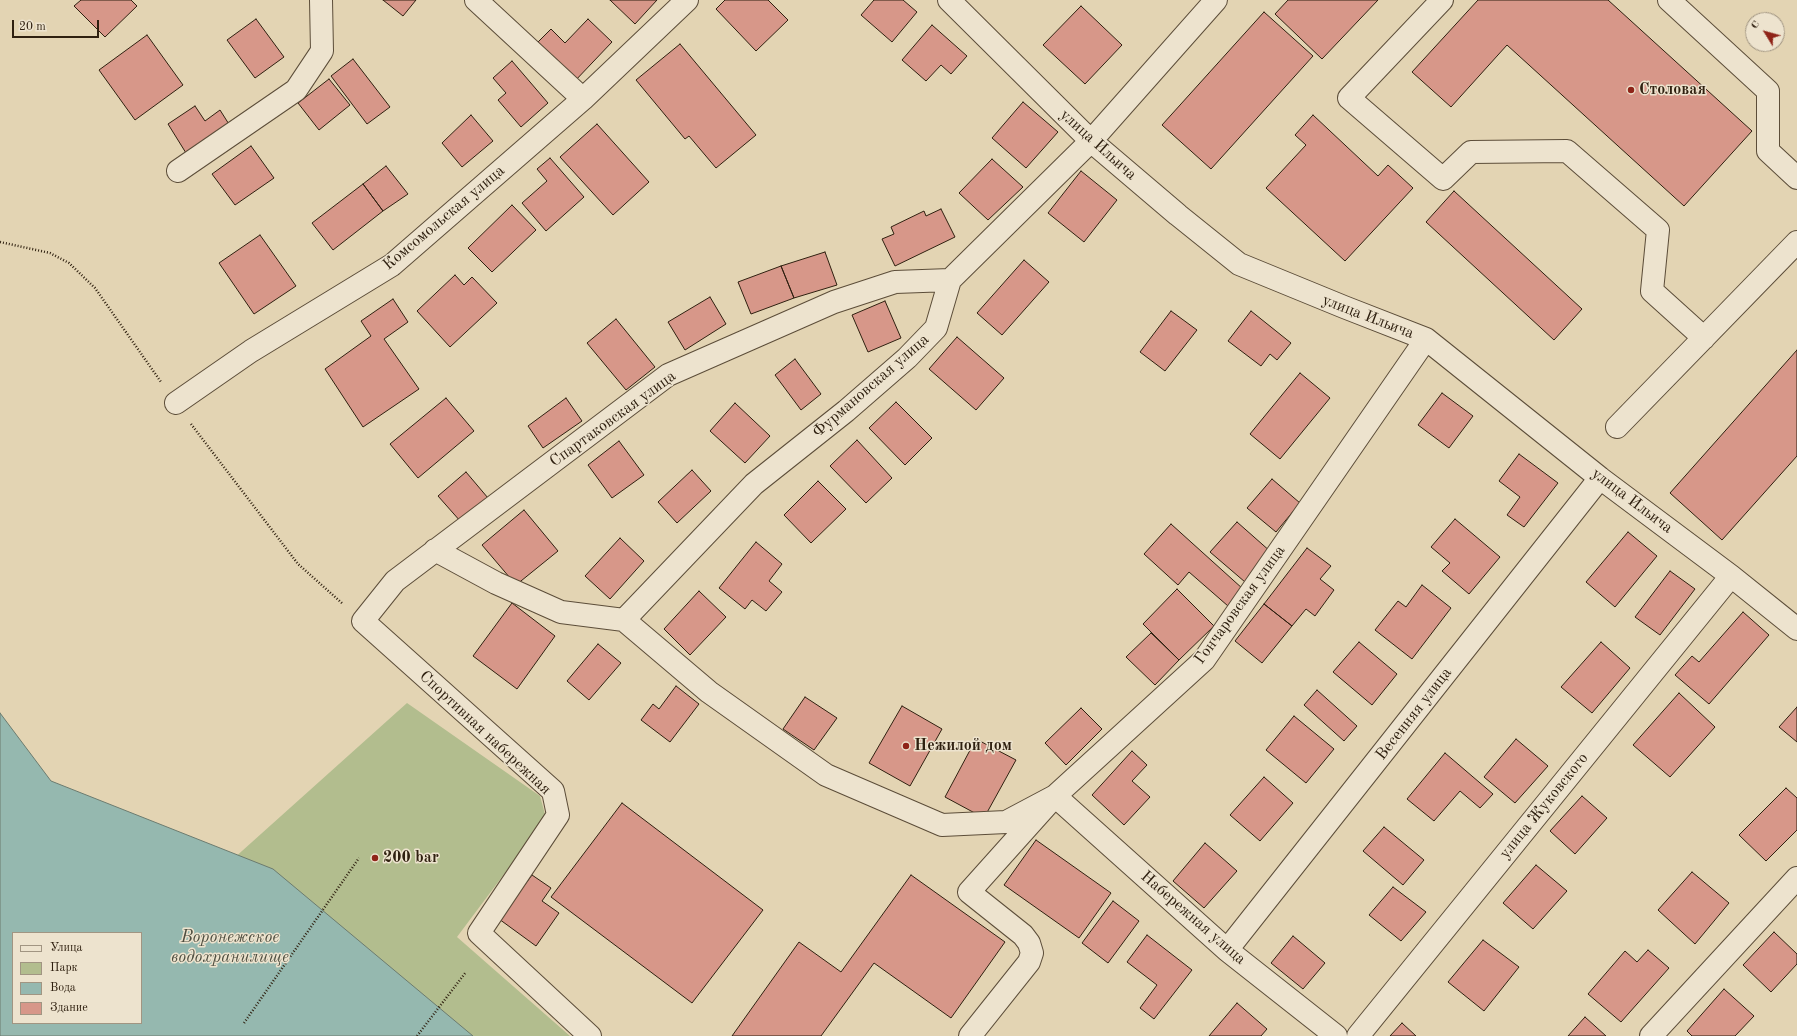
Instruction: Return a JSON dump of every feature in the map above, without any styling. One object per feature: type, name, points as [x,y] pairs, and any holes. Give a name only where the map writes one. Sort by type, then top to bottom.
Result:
[{"type":"street","points":[[178,171],[296,90],[322,51],[321,0]]},
{"type":"street","points":[[476,0],[584,100]]},
{"type":"street","name":"Комсомольская улица","points":[[176,403],[251,351],[392,265],[584,100],[687,0]]},
{"type":"street","name":"улица Ильича","points":[[948,0],[1091,141],[1178,215],[1239,264],[1344,308],[1426,339],[1600,478],[1731,576],[1797,629]]},
{"type":"street","name":"Фурмановская улица","points":[[624,620],[754,484],[846,411],[907,358],[936,328],[950,280],[1091,141],[1216,0]]},
{"type":"street","points":[[1442,0],[1349,98],[1443,180],[1471,152],[1567,150],[1658,230],[1652,291],[1704,338]]},
{"type":"street","points":[[1669,0],[1768,91],[1768,151],[1797,178]]},
{"type":"street","points":[[1617,427],[1797,242]]},
{"type":"street","name":"Спартаковская улица","points":[[363,621],[395,581],[668,375],[834,302],[895,282],[950,280]]},
{"type":"street","name":"Гончаровская улица","points":[[970,1036],[1029,962],[1032,953],[1029,943],[1023,935],[968,892],[1054,796],[1204,660],[1426,339]]},
{"type":"street","name":"Весенняя улица","points":[[1227,950],[1600,478]]},
{"type":"street","points":[[435,550],[496,583],[561,612],[624,620],[710,692],[826,775],[942,825],[1006,822],[1054,796]]},
{"type":"street","name":"улица Жуковского","points":[[1358,1036],[1731,576]]},
{"type":"street","name":"Спортивная набережная","points":[[363,621],[554,791],[558,815],[479,933],[590,1036]]},
{"type":"street","name":"Набережная улица","points":[[1054,796],[1227,950],[1336,1036]]},
{"type":"street","points":[[1651,1036],[1797,878]]},
{"type":"path","points":[[244,1023],[359,858]]},
{"type":"path","points":[[417,1036],[466,972]]},
{"type":"green space","name":"200 bar","points":[[407,703],[540,796],[546,818],[457,937],[570,1036],[196,1036],[142,935],[142,932],[84,932],[213,877]]},
{"type":"water","name":"Воронежское водохранилище","points":[[0,713],[51,781],[273,869],[473,1036],[0,1036]]},
{"type":"building","points":[[81,0],[131,0],[137,6],[105,37],[74,6]]},
{"type":"building","points":[[383,0],[416,0],[403,16]]},
{"type":"building","points":[[610,0],[657,0],[635,24]]},
{"type":"building","points":[[725,0],[768,0],[788,20],[756,51],[716,9]]},
{"type":"building","points":[[874,0],[903,0],[917,12],[892,42],[861,15]]},
{"type":"building","points":[[1288,0],[1378,0],[1322,59],[1275,14]]},
{"type":"building","name":"Столовая","points":[[1478,0],[1608,0],[1752,131],[1684,206],[1507,45],[1451,107],[1412,72]]},
{"type":"building","points":[[1081,6],[1122,45],[1085,84],[1043,45]]},
{"type":"building","points":[[1264,12],[1313,56],[1211,169],[1162,125]]},
{"type":"building","points":[[256,19],[284,57],[255,78],[227,40]]},
{"type":"building","points":[[588,19],[612,42],[573,83],[535,45],[551,29],[565,43]]},
{"type":"building","points":[[932,25],[967,56],[951,74],[941,65],[926,81],[902,60]]},
{"type":"building","points":[[147,35],[183,85],[135,120],[99,70]]},
{"type":"building","points":[[680,44],[756,135],[716,168],[689,136],[685,139],[636,80]]},
{"type":"building","points":[[353,59],[390,107],[367,124],[331,76]]},
{"type":"building","points":[[512,61],[548,103],[521,127],[498,100],[506,93],[493,78]]},
{"type":"building","points":[[329,79],[350,105],[319,130],[298,103]]},
{"type":"building","points":[[1023,102],[1058,132],[1026,168],[992,138]]},
{"type":"building","points":[[195,106],[205,121],[220,110],[232,129],[186,153],[168,124]]},
{"type":"building","points":[[471,115],[493,141],[462,167],[442,143]]},
{"type":"building","points":[[1313,115],[1378,176],[1388,165],[1413,188],[1345,261],[1266,188],[1306,145],[1295,135]]},
{"type":"building","points":[[597,124],[649,182],[613,215],[560,157]]},
{"type":"building","points":[[251,146],[274,178],[235,205],[212,174]]},
{"type":"building","points":[[550,158],[584,197],[546,231],[522,203],[547,181],[537,169]]},
{"type":"building","points":[[992,159],[1023,187],[988,220],[959,193]]},
{"type":"building","points":[[386,166],[408,194],[383,211],[363,184]]},
{"type":"building","points":[[1081,171],[1117,200],[1084,242],[1048,213]]},
{"type":"building","points":[[363,184],[383,211],[333,250],[312,223]]},
{"type":"building","points":[[1454,191],[1582,309],[1554,340],[1426,222]]},
{"type":"building","points":[[512,205],[536,230],[492,272],[468,248]]},
{"type":"building","points":[[941,209],[955,237],[895,266],[882,239],[894,234],[891,227],[924,211],[926,216]]},
{"type":"building","points":[[260,235],[296,286],[254,314],[219,263]]},
{"type":"building","points":[[825,252],[837,285],[794,298],[781,266]]},
{"type":"building","points":[[1024,260],[1049,282],[1002,335],[977,313]]},
{"type":"building","points":[[781,266],[794,298],[751,314],[738,282]]},
{"type":"building","points":[[455,275],[464,285],[472,277],[497,303],[450,347],[417,311]]},
{"type":"building","points":[[710,297],[726,324],[685,350],[668,322]]},
{"type":"building","points":[[393,299],[408,322],[384,339],[419,389],[363,427],[325,369],[371,336],[361,321]]},
{"type":"building","points":[[885,301],[901,338],[868,352],[852,315]]},
{"type":"building","points":[[1171,311],[1197,330],[1165,371],[1140,352]]},
{"type":"building","points":[[1251,311],[1291,343],[1277,360],[1270,354],[1261,366],[1228,341]]},
{"type":"building","points":[[616,319],[655,367],[626,390],[587,343]]},
{"type":"building","points":[[957,337],[1004,378],[976,410],[929,369]]},
{"type":"building","points":[[1797,350],[1797,456],[1722,540],[1670,493]]},
{"type":"building","points":[[795,359],[821,394],[801,410],[775,375]]},
{"type":"building","points":[[1300,373],[1330,398],[1280,459],[1250,434]]},
{"type":"building","points":[[1442,393],[1473,416],[1449,448],[1418,425]]},
{"type":"building","points":[[446,398],[474,431],[418,478],[390,444]]},
{"type":"building","points":[[566,398],[582,421],[543,448],[528,426]]},
{"type":"building","points":[[896,402],[932,438],[905,465],[869,428]]},
{"type":"building","points":[[735,403],[770,436],[745,463],[710,431]]},
{"type":"building","points":[[857,440],[892,478],[866,503],[830,466]]},
{"type":"building","points":[[619,441],[644,475],[612,498],[588,465]]},
{"type":"building","points":[[1519,454],[1558,483],[1524,527],[1507,515],[1520,497],[1499,481]]},
{"type":"building","points":[[692,470],[711,491],[677,523],[658,502]]},
{"type":"building","points":[[466,472],[488,498],[461,522],[438,496]]},
{"type":"building","points":[[1272,479],[1300,503],[1276,532],[1247,508]]},
{"type":"building","points":[[818,481],[846,509],[811,543],[784,515]]},
{"type":"building","points":[[524,510],[558,551],[516,585],[482,545]]},
{"type":"building","points":[[1455,519],[1500,557],[1469,594],[1442,571],[1450,563],[1431,547]]},
{"type":"building","points":[[1237,522],[1271,552],[1245,582],[1210,552]]},
{"type":"building","points":[[1171,524],[1243,589],[1228,606],[1189,572],[1178,585],[1144,554]]},
{"type":"building","points":[[1628,532],[1657,556],[1615,607],[1586,582]]},
{"type":"building","points":[[620,538],[644,561],[610,599],[585,576]]},
{"type":"building","points":[[756,542],[782,564],[769,581],[782,592],[766,611],[752,600],[745,609],[719,588]]},
{"type":"building","points":[[1307,548],[1331,566],[1320,579],[1334,590],[1315,616],[1306,609],[1292,626],[1264,604]]},
{"type":"building","points":[[1670,571],[1695,589],[1660,635],[1635,617]]},
{"type":"building","points":[[1422,585],[1451,608],[1412,659],[1375,630],[1398,601],[1406,607]]},
{"type":"building","points":[[1177,589],[1214,626],[1179,660],[1143,624]]},
{"type":"building","points":[[699,591],[726,617],[690,655],[664,629]]},
{"type":"building","points":[[512,603],[555,636],[517,689],[473,656]]},
{"type":"building","points":[[1264,604],[1292,626],[1262,663],[1235,641]]},
{"type":"building","points":[[1743,612],[1769,635],[1709,704],[1675,675],[1692,656],[1699,662]]},
{"type":"building","points":[[1151,633],[1179,660],[1155,685],[1126,657]]},
{"type":"building","points":[[1359,642],[1397,674],[1372,705],[1333,672]]},
{"type":"building","points":[[1601,642],[1630,668],[1592,713],[1561,687]]},
{"type":"building","points":[[598,644],[621,663],[589,700],[567,681]]},
{"type":"building","points":[[676,686],[699,704],[670,742],[641,720],[653,704],[659,709]]},
{"type":"building","points":[[1317,690],[1357,726],[1344,741],[1304,705]]},
{"type":"building","points":[[1679,693],[1715,727],[1670,777],[1633,745]]},
{"type":"building","points":[[805,697],[837,718],[814,750],[783,729]]},
{"type":"building","name":"Нежилой дом","points":[[902,706],[942,729],[910,786],[869,763]]},
{"type":"building","points":[[1797,707],[1797,742],[1779,727]]},
{"type":"building","points":[[1081,708],[1102,729],[1066,765],[1045,743]]},
{"type":"building","points":[[1294,716],[1334,749],[1306,783],[1266,750]]},
{"type":"building","points":[[976,739],[1016,760],[984,818],[945,797]]},
{"type":"building","points":[[1516,739],[1548,766],[1515,803],[1484,777]]},
{"type":"building","points":[[1132,751],[1147,765],[1132,781],[1150,797],[1124,825],[1092,795]]},
{"type":"building","points":[[1445,753],[1493,794],[1480,808],[1460,791],[1434,821],[1407,799]]},
{"type":"building","points":[[1264,777],[1293,803],[1260,841],[1230,815]]},
{"type":"building","points":[[1786,788],[1797,798],[1797,830],[1766,861],[1739,835]]},
{"type":"building","points":[[1582,796],[1607,818],[1575,854],[1550,831]]},
{"type":"building","points":[[622,803],[763,910],[692,1003],[551,897]]},
{"type":"building","points":[[1384,827],[1424,860],[1403,885],[1363,851]]},
{"type":"building","points":[[1036,840],[1111,893],[1079,938],[1004,885]]},
{"type":"building","points":[[1205,843],[1237,871],[1204,908],[1173,881]]},
{"type":"building","points":[[1536,865],[1567,891],[1533,929],[1503,903]]},
{"type":"building","points":[[1692,872],[1729,903],[1695,944],[1658,910]]},
{"type":"building","points":[[532,875],[551,888],[542,901],[559,913],[536,946],[499,919]]},
{"type":"building","points":[[911,875],[1005,942],[951,1018],[874,963],[821,1036],[732,1036],[799,942],[841,972]]},
{"type":"building","points":[[1393,887],[1426,912],[1401,941],[1369,915]]},
{"type":"building","points":[[1113,901],[1139,921],[1108,963],[1082,943]]},
{"type":"building","points":[[1774,932],[1797,954],[1797,964],[1771,992],[1743,965]]},
{"type":"building","points":[[1147,935],[1192,970],[1154,1019],[1140,1008],[1157,985],[1127,962]]},
{"type":"building","points":[[1293,936],[1325,963],[1303,989],[1271,963]]},
{"type":"building","points":[[1483,940],[1519,967],[1484,1011],[1448,982]]},
{"type":"building","points":[[1648,950],[1669,968],[1621,1022],[1588,994],[1625,951],[1637,962]]},
{"type":"building","points":[[1724,989],[1754,1016],[1735,1036],[1692,1036],[1687,1031]]},
{"type":"building","points":[[1237,1003],[1267,1029],[1261,1036],[1209,1036]]},
{"type":"building","points":[[1585,1017],[1606,1036],[1568,1036]]},
{"type":"building","points":[[1402,1023],[1416,1036],[1390,1036]]},
{"type":"place","name":"Столовая","points":[[1631,90]]},
{"type":"place","name":"Нежилой дом","points":[[906,746]]},
{"type":"place","name":"200 bar","points":[[375,858]]}]
